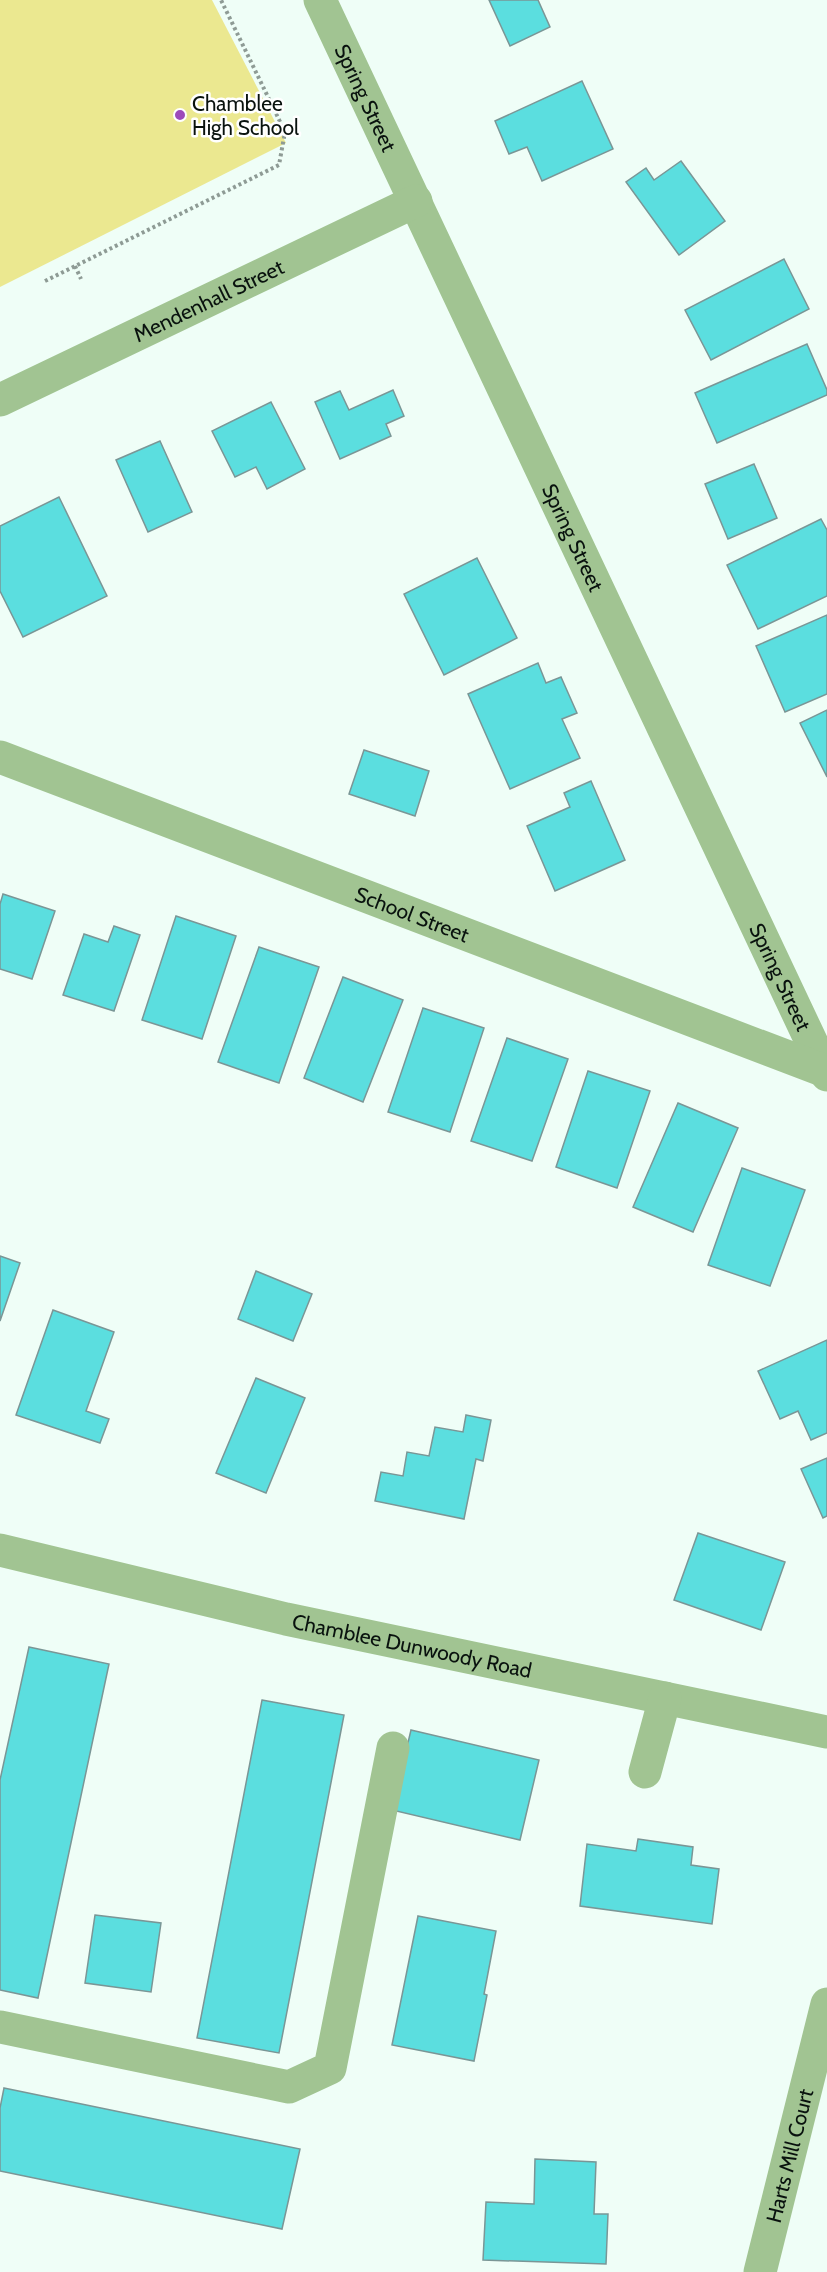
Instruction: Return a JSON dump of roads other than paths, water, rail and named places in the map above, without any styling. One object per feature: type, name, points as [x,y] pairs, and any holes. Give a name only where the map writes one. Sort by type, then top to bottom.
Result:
[{"type":"street","name":"Spring Street","points":[[320,0],[826,1073]]},
{"type":"street","name":"Mendenhall Street","points":[[0,400],[416,201]]},
{"type":"street","name":"School Street","points":[[0,757],[826,1073]]},
{"type":"street","name":"Chamblee Dunwoody Road","points":[[0,1550],[286,1619],[827,1732]]},
{"type":"street","points":[[645,1772],[665,1698]]},
{"type":"street","points":[[0,2027],[289,2087],[330,2068],[393,1748]]},
{"type":"street","name":"Harts Mill Court","points":[[760,2272],[827,2004]]},
{"type":"place","name":"Chamblee High School","points":[[180,115]]}]
